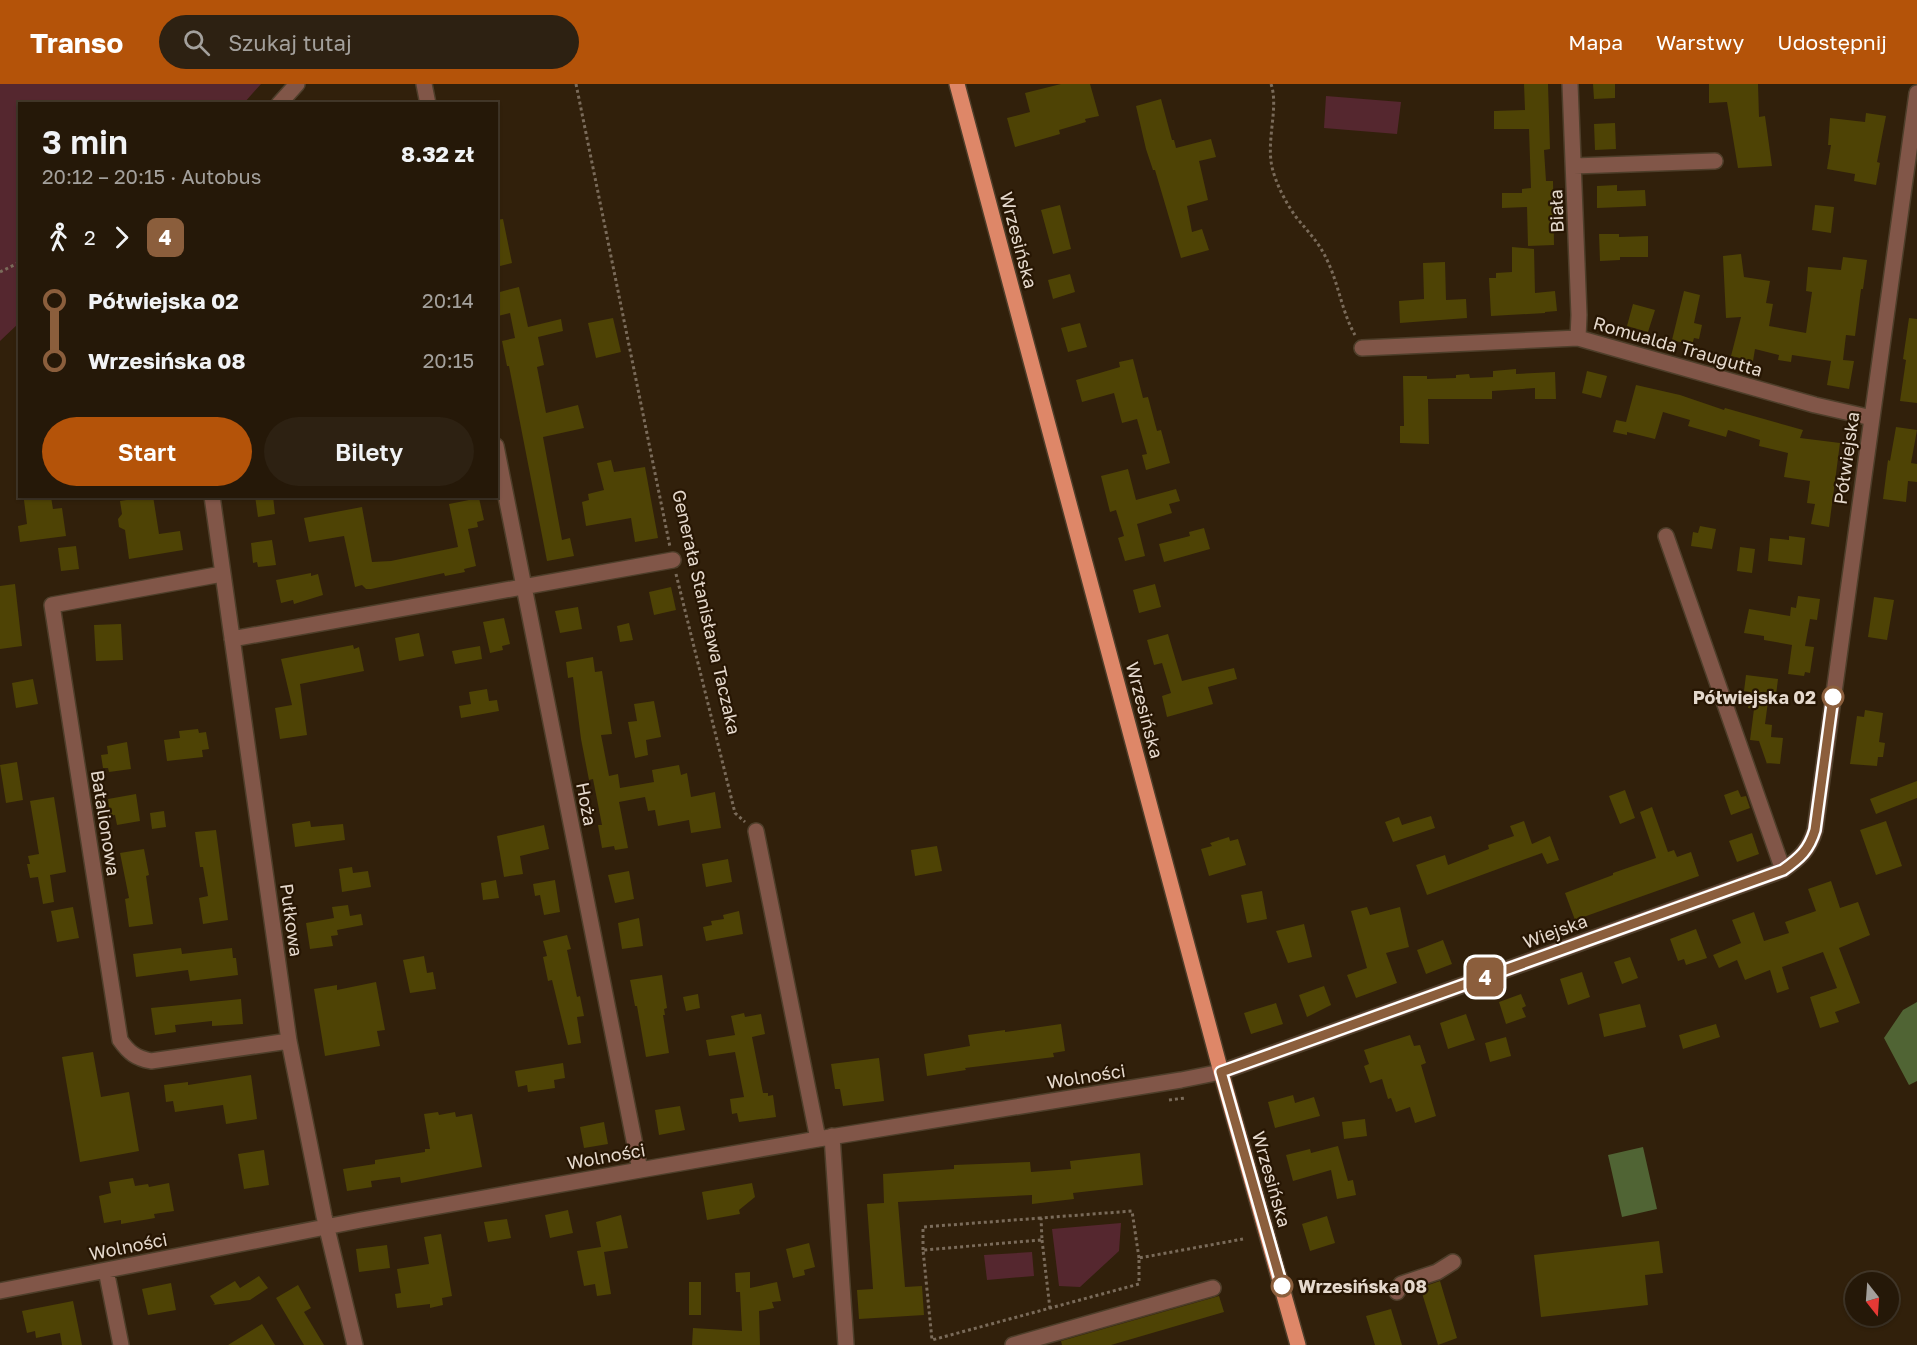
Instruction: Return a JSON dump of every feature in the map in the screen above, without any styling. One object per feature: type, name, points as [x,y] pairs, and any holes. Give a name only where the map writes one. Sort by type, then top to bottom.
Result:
[{"type":"main road","name":"Wrzesińska","points":[[957,84],[1221,1072],[1298,1345]]},
{"type":"street","points":[[281,102],[297,84]]},
{"type":"street","points":[[424,84],[428,102]]},
{"type":"street","name":"Biała","points":[[1570,84],[1578,338]]},
{"type":"street","name":"Półwiejska","points":[[1815,830],[1917,93]]},
{"type":"street","points":[[1574,166],[1715,161]]},
{"type":"street","name":"Romualda Traugutta","points":[[1362,348],[1578,338],[1815,405],[1872,418]]},
{"type":"street","name":"Hoża","points":[[498,456],[640,1170]]},
{"type":"street","name":"Pułkowa","points":[[212,498],[289,1041],[326,1227],[355,1345]]},
{"type":"street","points":[[1666,536],[1783,870]]},
{"type":"street","points":[[232,639],[673,560]]},
{"type":"street","name":"Batalionowa","points":[[222,574],[52,605],[120,1040],[128,1052],[151,1061],[289,1041]]},
{"type":"street","name":"Wiejska","points":[[1221,1072],[1783,870],[1796,861],[1810,845],[1815,830]]},
{"type":"street","points":[[756,831],[825,1138],[846,1345]]},
{"type":"street","name":"Wolności","points":[[0,1291],[326,1227],[640,1170],[1221,1072]]},
{"type":"street","points":[[1397,1292],[1401,1284],[1437,1272],[1453,1262]]},
{"type":"street","points":[[106,1270],[121,1345]]},
{"type":"street","points":[[1013,1345],[1213,1287]]},
{"type":"path","name":"Generała Stanisława Taczaka","points":[[576,84],[673,560],[735,813],[756,831]]},
{"type":"path","points":[[1272,84],[1269,141],[1272,166],[1279,186],[1296,216],[1315,237],[1328,262],[1347,320],[1362,348]]},
{"type":"path","points":[[0,272],[18,263]]},
{"type":"path","points":[[1132,1211],[1139,1258],[1139,1284],[932,1340],[923,1250],[923,1227],[1041,1218],[1132,1211]]},
{"type":"path","points":[[1041,1218],[1050,1309]]},
{"type":"path","points":[[1139,1258],[1243,1239]]},
{"type":"path","points":[[923,1250],[1042,1240]]},
{"type":"shaded area","points":[[0,84],[261,84],[245,102],[18,102],[18,324],[0,341]]},
{"type":"shaded area","points":[[1326,96],[1401,102],[1397,134],[1324,128]]},
{"type":"shaded area","points":[[1917,1002],[1917,1081],[1909,1085],[1884,1038],[1903,1010]]},
{"type":"shaded area","points":[[1643,1147],[1657,1209],[1622,1217],[1608,1155]]},
{"type":"shaded area","points":[[1121,1223],[1119,1251],[1080,1287],[1059,1286],[1052,1229]]},
{"type":"shaded area","points":[[1032,1252],[1034,1276],[987,1280],[984,1255]]},
{"type":"building","points":[[1061,84],[1090,84],[1099,116],[1059,130],[1060,134],[1015,147],[1007,118],[1030,112],[1025,93]]},
{"type":"building","points":[[1524,84],[1548,84],[1550,149],[1544,150],[1546,181],[1553,181],[1554,245],[1528,246],[1527,207],[1502,208],[1502,193],[1522,193],[1522,189],[1531,188],[1529,129],[1494,129],[1494,111],[1525,110]]},
{"type":"building","points":[[1593,84],[1615,84],[1615,98],[1594,99]]},
{"type":"building","points":[[1709,84],[1758,84],[1759,117],[1765,116],[1772,166],[1738,168],[1727,102],[1709,103]]},
{"type":"building","points":[[1161,99],[1176,148],[1211,139],[1216,157],[1199,161],[1208,200],[1187,206],[1192,232],[1202,229],[1209,250],[1181,258],[1155,170],[1153,170],[1146,149],[1136,106]]},
{"type":"building","points":[[1866,113],[1886,116],[1877,162],[1880,163],[1876,185],[1854,181],[1855,174],[1827,169],[1831,145],[1828,145],[1830,118],[1865,122]]},
{"type":"building","points":[[1615,123],[1616,149],[1595,150],[1594,124]]},
{"type":"building","points":[[1617,185],[1617,191],[1645,190],[1646,206],[1597,208],[1597,186]]},
{"type":"building","points":[[1060,205],[1071,249],[1053,254],[1041,210]]},
{"type":"building","points":[[1815,205],[1834,207],[1831,233],[1812,230]]},
{"type":"building","points":[[503,219],[512,263],[498,266],[498,220]]},
{"type":"building","points":[[1599,234],[1619,234],[1619,237],[1648,236],[1648,257],[1620,257],[1620,260],[1600,261]]},
{"type":"building","points":[[1512,247],[1534,249],[1535,293],[1555,291],[1557,311],[1491,316],[1489,278],[1496,278],[1496,273],[1512,272]]},
{"type":"building","points":[[1741,254],[1744,277],[1770,281],[1766,303],[1773,304],[1769,326],[1806,333],[1812,292],[1806,291],[1808,267],[1841,270],[1843,257],[1867,260],[1855,336],[1846,335],[1843,360],[1854,361],[1849,389],[1827,385],[1831,361],[1792,355],[1791,362],[1778,360],[1779,355],[1755,349],[1753,361],[1731,356],[1741,317],[1726,318],[1723,256]]},
{"type":"building","points":[[1445,262],[1446,300],[1466,299],[1467,318],[1400,323],[1399,301],[1424,299],[1423,263]]},
{"type":"building","points":[[1070,274],[1075,292],[1053,299],[1048,280]]},
{"type":"building","points":[[519,287],[528,327],[561,319],[563,331],[538,337],[544,365],[537,367],[546,413],[578,405],[584,428],[543,437],[562,540],[570,538],[574,556],[547,561],[509,366],[507,366],[502,341],[515,338],[510,313],[498,316],[498,292]]},
{"type":"building","points":[[1684,291],[1700,295],[1694,323],[1702,325],[1699,339],[1694,338],[1692,345],[1672,340]]},
{"type":"building","points":[[1633,304],[1655,310],[1648,332],[1627,326]]},
{"type":"building","points":[[613,318],[621,352],[596,358],[588,323]]},
{"type":"building","points":[[1909,318],[1917,319],[1917,403],[1900,401]]},
{"type":"building","points":[[1080,323],[1087,347],[1068,352],[1061,328]]},
{"type":"building","points":[[1133,359],[1143,398],[1148,397],[1157,431],[1161,430],[1170,463],[1146,470],[1142,455],[1147,454],[1137,419],[1122,423],[1114,393],[1082,402],[1076,380],[1120,367],[1119,362]]},
{"type":"building","points":[[1516,369],[1516,374],[1555,372],[1556,399],[1535,399],[1535,388],[1492,391],[1492,399],[1428,399],[1429,444],[1400,443],[1400,426],[1404,426],[1403,376],[1427,376],[1427,379],[1456,378],[1456,375],[1469,374],[1470,378],[1493,377],[1493,371]]},
{"type":"building","points":[[1587,371],[1607,376],[1601,398],[1582,393]]},
{"type":"building","points":[[1636,385],[1803,430],[1800,438],[1840,443],[1829,527],[1811,524],[1815,504],[1807,503],[1810,481],[1784,477],[1788,453],[1759,446],[1760,440],[1728,430],[1726,437],[1688,426],[1690,420],[1663,412],[1655,439],[1627,432],[1627,435],[1613,432],[1616,420],[1626,422]]},
{"type":"building","points":[[1896,427],[1917,430],[1911,463],[1917,464],[1917,482],[1908,481],[1906,502],[1883,499],[1888,460],[1890,461]]},
{"type":"building","points":[[611,460],[614,472],[645,467],[658,538],[635,542],[631,518],[586,526],[582,502],[589,500],[588,494],[604,490],[597,463]]},
{"type":"building","points":[[1128,469],[1136,500],[1176,489],[1180,501],[1169,504],[1172,513],[1137,524],[1145,556],[1125,561],[1118,538],[1124,536],[1116,510],[1110,512],[1101,476]]},
{"type":"building","points":[[51,498],[53,509],[62,508],[66,536],[20,542],[18,526],[27,524],[24,500]]},
{"type":"building","points":[[153,498],[159,534],[180,531],[183,550],[129,559],[125,530],[119,527],[118,519],[122,514],[120,501]]},
{"type":"building","points":[[255,498],[273,498],[275,514],[258,517]]},
{"type":"building","points":[[479,498],[484,520],[477,522],[478,527],[468,529],[476,566],[464,569],[465,572],[445,576],[444,573],[371,589],[366,589],[362,585],[355,587],[344,536],[309,542],[304,518],[362,507],[372,562],[391,561],[458,547],[449,504]]},
{"type":"building","points":[[1700,526],[1716,529],[1712,549],[1691,546],[1693,532],[1698,533]]},
{"type":"building","points":[[1204,528],[1210,549],[1164,562],[1159,544],[1190,536],[1189,532]]},
{"type":"building","points":[[1789,536],[1805,538],[1802,565],[1768,561],[1770,538],[1789,540]]},
{"type":"building","points":[[272,540],[276,565],[258,567],[257,562],[253,563],[251,543]]},
{"type":"building","points":[[76,546],[79,569],[61,571],[58,548]]},
{"type":"building","points":[[1740,547],[1755,549],[1752,573],[1737,571]]},
{"type":"building","points":[[311,573],[311,576],[318,574],[323,595],[294,604],[293,600],[281,603],[276,580]]},
{"type":"building","points":[[15,584],[22,646],[0,649],[0,586]]},
{"type":"building","points":[[1155,584],[1161,607],[1139,613],[1133,590]]},
{"type":"building","points":[[671,587],[676,610],[654,615],[649,592]]},
{"type":"building","points":[[1798,596],[1820,599],[1817,620],[1810,619],[1805,646],[1814,647],[1810,673],[1805,672],[1804,676],[1788,674],[1792,645],[1764,640],[1764,636],[1744,633],[1749,609],[1790,616],[1791,607],[1796,608]]},
{"type":"building","points":[[1874,597],[1894,600],[1887,640],[1868,637]]},
{"type":"building","points":[[578,607],[582,629],[560,633],[555,611]]},
{"type":"building","points":[[504,618],[510,644],[502,646],[503,650],[490,653],[483,622]]},
{"type":"building","points":[[629,623],[633,640],[620,642],[617,626]]},
{"type":"building","points":[[121,624],[123,660],[96,661],[94,625]]},
{"type":"building","points":[[419,633],[424,656],[399,661],[395,638]]},
{"type":"building","points":[[1168,634],[1182,681],[1234,668],[1237,679],[1208,687],[1213,704],[1167,717],[1162,696],[1171,693],[1162,663],[1154,665],[1147,640]]},
{"type":"building","points":[[353,645],[354,649],[359,647],[364,671],[300,684],[307,735],[280,739],[275,708],[292,705],[281,659]]},
{"type":"building","points":[[480,646],[482,659],[455,664],[452,651]]},
{"type":"building","points":[[593,657],[595,672],[602,671],[612,734],[601,735],[609,776],[618,774],[620,788],[654,782],[652,770],[679,765],[681,775],[687,773],[691,797],[715,792],[721,828],[691,833],[689,820],[658,826],[655,810],[648,811],[645,797],[619,802],[628,848],[615,850],[614,846],[602,848],[598,825],[602,825],[593,779],[589,780],[573,677],[568,678],[566,662]]},
{"type":"building","points":[[1746,675],[1778,679],[1776,695],[1769,694],[1765,724],[1772,725],[1771,737],[1783,738],[1780,764],[1767,764],[1759,741],[1750,740],[1754,709],[1748,708],[1750,692],[1744,691]]},
{"type":"building","points":[[33,679],[38,704],[16,708],[12,683]]},
{"type":"building","points":[[487,689],[489,701],[497,700],[499,711],[461,718],[459,706],[471,704],[469,692]]},
{"type":"building","points":[[654,701],[661,737],[646,740],[648,755],[635,758],[628,722],[637,721],[634,704]]},
{"type":"building","points":[[1865,710],[1883,713],[1879,742],[1885,743],[1883,757],[1878,757],[1877,766],[1850,764],[1857,716],[1864,717]]},
{"type":"building","points":[[198,729],[199,733],[206,732],[209,749],[202,750],[203,757],[167,761],[164,740],[180,738],[179,731]]},
{"type":"building","points":[[127,742],[131,769],[109,772],[108,768],[103,768],[101,755],[108,754],[107,746]]},
{"type":"building","points":[[17,762],[23,800],[6,803],[0,765]]},
{"type":"building","points":[[1917,781],[1917,798],[1876,814],[1870,799]]},
{"type":"building","points":[[1625,790],[1635,818],[1620,824],[1609,796]]},
{"type":"building","points":[[1738,790],[1741,797],[1746,796],[1750,808],[1731,815],[1724,795]]},
{"type":"building","points":[[136,794],[140,821],[117,825],[115,815],[110,816],[108,799]]},
{"type":"building","points":[[54,797],[66,872],[50,875],[54,902],[43,904],[38,877],[30,878],[27,864],[30,864],[28,856],[39,854],[30,801]]},
{"type":"building","points":[[1652,807],[1668,852],[1674,850],[1677,857],[1691,852],[1699,876],[1575,920],[1565,893],[1656,858],[1640,812]]},
{"type":"building","points":[[164,811],[166,827],[152,829],[150,813]]},
{"type":"building","points":[[1431,816],[1435,828],[1393,842],[1385,822],[1399,817],[1402,825]]},
{"type":"building","points":[[310,821],[311,827],[343,824],[345,840],[295,847],[292,824]]},
{"type":"building","points":[[1524,821],[1532,844],[1550,836],[1559,860],[1547,864],[1542,853],[1427,895],[1416,865],[1445,855],[1448,865],[1489,849],[1488,845],[1514,836],[1510,826]]},
{"type":"building","points":[[1886,821],[1902,866],[1876,875],[1860,830]]},
{"type":"building","points":[[544,825],[549,849],[520,856],[523,874],[504,877],[497,836]]},
{"type":"building","points":[[216,830],[228,920],[203,924],[199,898],[208,896],[203,867],[200,867],[195,832]]},
{"type":"building","points":[[1752,833],[1759,854],[1737,862],[1729,841]]},
{"type":"building","points":[[1229,837],[1230,841],[1238,839],[1246,865],[1209,876],[1201,849],[1212,846],[1210,843]]},
{"type":"building","points":[[937,846],[942,871],[915,876],[911,850]]},
{"type":"building","points":[[144,849],[149,875],[146,876],[153,924],[129,927],[125,899],[129,898],[120,853]]},
{"type":"building","points":[[728,859],[732,882],[706,887],[702,864]]},
{"type":"building","points":[[352,867],[353,873],[368,871],[371,887],[342,892],[339,869]]},
{"type":"building","points":[[629,871],[634,899],[615,903],[608,875]]},
{"type":"building","points":[[496,880],[499,898],[483,900],[481,883]]},
{"type":"building","points":[[555,880],[560,912],[544,915],[540,895],[535,896],[533,884]]},
{"type":"building","points":[[1831,881],[1840,908],[1858,902],[1870,935],[1839,948],[1860,1003],[1835,1012],[1839,1022],[1820,1028],[1810,997],[1837,988],[1823,952],[1782,967],[1789,989],[1777,993],[1770,970],[1745,980],[1737,960],[1719,968],[1713,955],[1741,943],[1732,920],[1754,912],[1764,941],[1789,933],[1785,922],[1816,911],[1808,889]]},
{"type":"building","points":[[1262,891],[1267,919],[1247,923],[1241,895]]},
{"type":"building","points":[[348,905],[350,916],[361,914],[363,925],[337,930],[338,935],[331,936],[333,946],[310,949],[306,923],[334,918],[332,907]]},
{"type":"building","points":[[73,907],[79,938],[57,942],[51,911]]},
{"type":"building","points":[[1367,907],[1370,915],[1400,907],[1409,947],[1386,953],[1397,983],[1356,998],[1347,975],[1367,968],[1351,911]]},
{"type":"building","points":[[739,911],[743,934],[706,941],[703,927],[712,925],[711,921],[724,919],[723,915]]},
{"type":"building","points":[[639,918],[643,946],[622,949],[618,923]]},
{"type":"building","points":[[1304,924],[1312,957],[1288,963],[1276,931]]},
{"type":"building","points":[[1696,929],[1707,958],[1686,965],[1684,959],[1678,961],[1670,939]]},
{"type":"building","points":[[567,935],[571,949],[567,950],[577,997],[580,996],[584,1016],[577,1017],[581,1043],[568,1045],[552,980],[548,981],[543,957],[547,956],[543,941]]},
{"type":"building","points":[[1443,940],[1452,964],[1426,974],[1417,950]]},
{"type":"building","points":[[181,948],[182,954],[232,948],[238,975],[190,981],[188,970],[136,977],[133,954]]},
{"type":"building","points":[[424,956],[427,973],[433,972],[436,989],[410,993],[403,960]]},
{"type":"building","points":[[1630,957],[1638,978],[1622,984],[1614,962]]},
{"type":"building","points":[[1582,972],[1590,997],[1568,1005],[1560,979]]},
{"type":"building","points":[[662,975],[667,1008],[664,1009],[665,1015],[663,1015],[669,1053],[646,1057],[630,980]]},
{"type":"building","points":[[376,982],[385,1030],[377,1031],[380,1046],[325,1056],[314,989],[337,985],[337,990]]},
{"type":"building","points":[[1324,986],[1331,1005],[1307,1017],[1299,995]]},
{"type":"building","points":[[698,994],[700,1008],[686,1011],[683,997]]},
{"type":"building","points":[[1521,994],[1526,1006],[1522,1008],[1526,1017],[1506,1024],[1499,1002]]},
{"type":"building","points":[[241,999],[243,1024],[212,1026],[212,1021],[175,1025],[176,1032],[155,1035],[151,1008]]},
{"type":"building","points":[[1276,1003],[1283,1024],[1251,1034],[1244,1013]]},
{"type":"building","points":[[1640,1004],[1646,1027],[1604,1037],[1599,1014]]},
{"type":"building","points":[[744,1013],[745,1017],[761,1014],[765,1034],[752,1037],[763,1093],[768,1093],[768,1096],[773,1095],[776,1117],[739,1122],[737,1113],[732,1114],[730,1099],[744,1097],[735,1052],[709,1056],[706,1040],[735,1035],[731,1016]]},
{"type":"building","points":[[1466,1014],[1475,1040],[1448,1049],[1440,1023]]},
{"type":"building","points":[[1061,1024],[1065,1051],[1053,1053],[1054,1057],[965,1068],[966,1070],[927,1076],[924,1054],[970,1046],[968,1035]]},
{"type":"building","points":[[1716,1024],[1720,1037],[1683,1049],[1679,1035]]},
{"type":"building","points":[[1410,1035],[1414,1046],[1420,1045],[1426,1063],[1421,1065],[1436,1116],[1415,1123],[1410,1107],[1396,1112],[1391,1098],[1388,1099],[1382,1079],[1370,1083],[1364,1066],[1369,1064],[1364,1050]]},
{"type":"building","points":[[1506,1037],[1511,1056],[1490,1062],[1485,1043]]},
{"type":"building","points":[[93,1052],[101,1097],[129,1092],[139,1151],[80,1162],[62,1057]]},
{"type":"building","points":[[879,1058],[884,1101],[843,1106],[840,1089],[835,1089],[831,1064]]},
{"type":"building","points":[[563,1063],[565,1078],[554,1080],[555,1088],[528,1092],[527,1085],[518,1087],[515,1071]]},
{"type":"building","points":[[251,1075],[257,1119],[226,1124],[223,1105],[175,1112],[173,1101],[166,1102],[164,1085],[188,1082],[188,1085]]},
{"type":"building","points":[[1293,1095],[1295,1103],[1314,1097],[1320,1116],[1275,1128],[1268,1102]]},
{"type":"building","points":[[680,1106],[685,1130],[659,1135],[655,1110]]},
{"type":"building","points":[[438,1112],[439,1115],[455,1112],[456,1117],[472,1114],[482,1167],[401,1183],[400,1177],[371,1181],[372,1187],[347,1191],[343,1169],[375,1164],[375,1160],[425,1152],[425,1149],[430,1149],[424,1114]]},
{"type":"building","points":[[1365,1119],[1367,1136],[1344,1139],[1342,1122]]},
{"type":"building","points":[[604,1122],[608,1144],[584,1148],[580,1127]]},
{"type":"building","points":[[1338,1146],[1348,1181],[1353,1180],[1356,1195],[1337,1199],[1331,1170],[1293,1181],[1286,1155],[1310,1149],[1311,1153]]},
{"type":"building","points":[[264,1150],[269,1185],[244,1189],[238,1154]]},
{"type":"building","points":[[1140,1153],[1143,1185],[1073,1193],[1074,1199],[1032,1204],[1032,1195],[898,1202],[905,1287],[922,1286],[924,1315],[859,1319],[857,1290],[873,1289],[867,1204],[884,1203],[883,1174],[954,1169],[954,1165],[1030,1162],[1031,1172],[1071,1169],[1070,1161]]},
{"type":"building","points":[[133,1178],[135,1186],[148,1184],[149,1187],[169,1183],[174,1211],[154,1214],[155,1218],[121,1224],[121,1220],[104,1223],[99,1196],[111,1193],[109,1182]]},
{"type":"building","points":[[752,1183],[755,1197],[739,1210],[740,1214],[707,1220],[702,1192]]},
{"type":"building","points":[[568,1210],[573,1233],[550,1238],[545,1215]]},
{"type":"building","points":[[621,1215],[628,1248],[604,1252],[611,1294],[597,1296],[595,1284],[584,1286],[577,1251],[601,1247],[596,1222]]},
{"type":"building","points":[[1327,1216],[1335,1243],[1310,1251],[1302,1224]]},
{"type":"building","points":[[507,1219],[511,1238],[488,1242],[484,1222]]},
{"type":"building","points":[[441,1234],[452,1296],[442,1298],[443,1305],[430,1308],[430,1304],[397,1308],[395,1294],[401,1293],[397,1269],[429,1264],[424,1237]]},
{"type":"building","points":[[1659,1241],[1663,1273],[1645,1275],[1648,1305],[1541,1317],[1534,1255]]},
{"type":"building","points":[[809,1243],[815,1267],[804,1270],[805,1275],[793,1278],[786,1249]]},
{"type":"building","points":[[387,1245],[390,1268],[359,1272],[356,1249]]},
{"type":"building","points":[[750,1272],[750,1288],[777,1282],[781,1301],[772,1302],[774,1308],[759,1311],[760,1345],[692,1345],[693,1328],[742,1331],[740,1292],[736,1292],[735,1273]]},
{"type":"building","points":[[259,1276],[268,1288],[250,1300],[213,1305],[215,1304],[210,1296],[235,1281],[240,1288]]},
{"type":"building","points":[[1440,1281],[1457,1338],[1438,1345],[1421,1290],[1411,1293],[1411,1291]]},
{"type":"building","points":[[689,1282],[701,1282],[701,1315],[689,1315]]},
{"type":"building","points":[[171,1283],[176,1310],[148,1315],[142,1289]]},
{"type":"building","points":[[298,1285],[311,1308],[304,1312],[324,1345],[304,1345],[276,1298]]},
{"type":"building","points":[[1219,1296],[1224,1312],[1111,1345],[1062,1345],[1061,1341]]},
{"type":"building","points":[[73,1301],[82,1345],[62,1345],[60,1333],[36,1338],[35,1331],[27,1333],[22,1311]]},
{"type":"building","points":[[1391,1309],[1402,1345],[1375,1345],[1366,1316]]},
{"type":"building","points":[[262,1324],[275,1345],[228,1345]]},
{"type":"bus line","name":"4","points":[[1282,1286],[1221,1072],[1783,870],[1796,861],[1810,845],[1815,830],[1833,697]]},
{"type":"place","name":"Półwiejska 02","points":[[1833,697]]},
{"type":"place","name":"Wrzesińska 08","points":[[1282,1286]]}]
